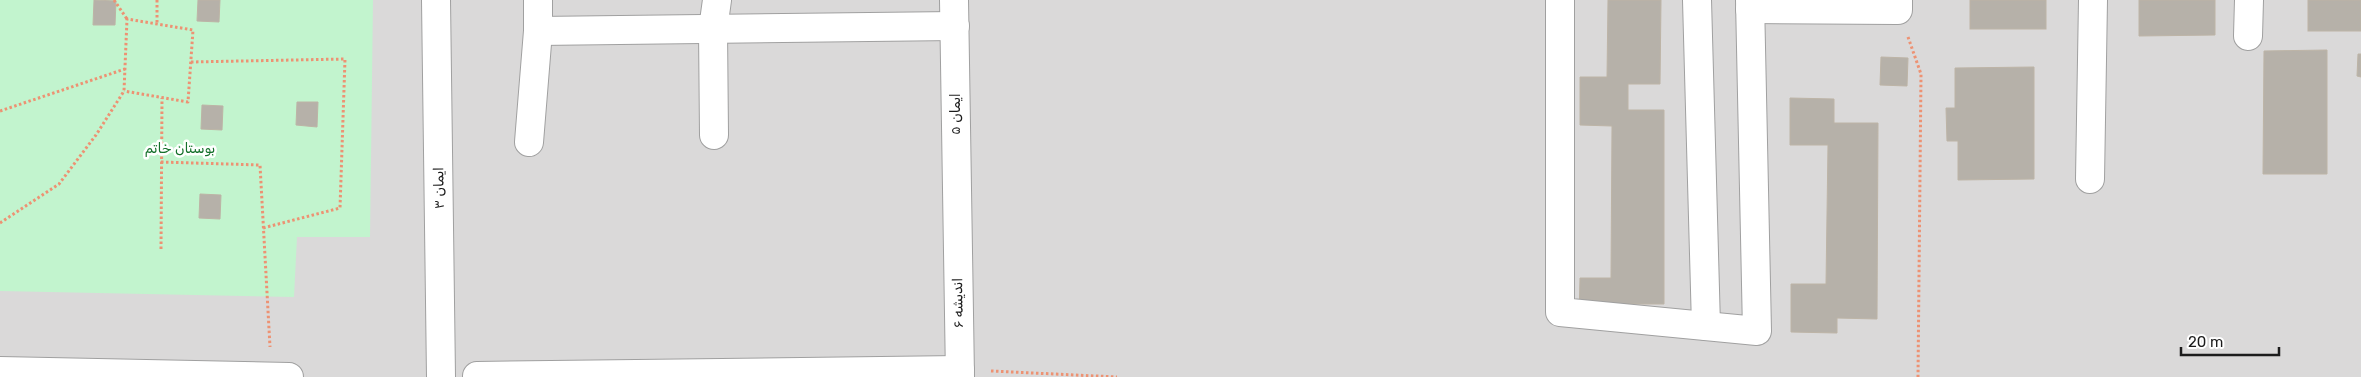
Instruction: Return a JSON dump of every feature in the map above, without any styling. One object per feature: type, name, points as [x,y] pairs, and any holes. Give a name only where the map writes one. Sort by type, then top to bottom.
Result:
[{"type":"street","name":"ایمان ۳","points":[[436,0],[441,377]]},
{"type":"street","points":[[529,142],[538,31],[538,0]]},
{"type":"street","points":[[714,135],[713,30],[717,0]]},
{"type":"street","points":[[1560,0],[1560,312],[1757,331],[1750,4],[1898,5]]},
{"type":"street","points":[[1698,0],[1706,326]]},
{"type":"street","points":[[2090,179],[2093,0]]},
{"type":"street","points":[[2248,0],[2248,36]]},
{"type":"street","points":[[538,31],[713,30],[954,13]]},
{"type":"street","name":"ایمان ۵","points":[[954,13],[956,229]]},
{"type":"street","name":"اندیشه ۶","points":[[956,229],[960,374]]},
{"type":"street","points":[[0,371],[289,377]]},
{"type":"street","points":[[478,376],[960,374]]},
{"type":"path","points":[[0,223],[59,184],[96,135],[124,91],[127,20],[114,0]]},
{"type":"path","points":[[157,0],[157,24]]},
{"type":"path","points":[[1898,5],[1921,74],[1918,377]]},
{"type":"path","points":[[124,91],[188,102],[193,30],[127,20]]},
{"type":"path","points":[[191,62],[345,59],[340,208],[263,228]]},
{"type":"path","points":[[0,111],[125,69]]},
{"type":"path","points":[[161,249],[162,98]]},
{"type":"path","points":[[161,162],[260,164],[272,377]]},
{"type":"path","points":[[960,374],[1117,377]]},
{"type":"shaded area","points":[[0,0],[2361,0],[2361,377],[0,377]]},
{"type":"green space","name":"بوستان خاتم","points":[[0,0],[373,0],[370,237],[297,237],[294,297],[0,291]]},
{"type":"building","points":[[94,0],[116,1],[115,25],[93,25]]},
{"type":"building","points":[[198,0],[220,0],[219,22],[197,21]]},
{"type":"building","points":[[1608,0],[1661,0],[1660,84],[1628,84],[1628,110],[1664,110],[1664,304],[1622,304],[1622,318],[1579,317],[1580,278],[1611,278],[1612,126],[1580,125],[1580,77],[1607,77]]},
{"type":"building","points":[[1970,0],[2046,0],[2046,29],[1970,29]]},
{"type":"building","points":[[2139,0],[2215,0],[2215,35],[2139,36]]},
{"type":"building","points":[[2308,0],[2361,0],[2361,31],[2308,31]]},
{"type":"building","points":[[2327,50],[2327,174],[2263,174],[2264,51]]},
{"type":"building","points":[[2358,54],[2361,54],[2361,77],[2357,76]]},
{"type":"building","points":[[1881,57],[1908,58],[1907,86],[1880,85]]},
{"type":"building","points":[[2034,67],[2034,179],[1958,180],[1958,141],[1947,141],[1946,108],[1955,108],[1955,68]]},
{"type":"building","points":[[1790,98],[1834,99],[1834,123],[1878,123],[1877,319],[1837,318],[1837,333],[1791,332],[1791,284],[1826,284],[1828,145],[1790,145]]},
{"type":"building","points":[[297,102],[318,102],[317,127],[296,125]]},
{"type":"building","points":[[202,105],[223,106],[222,130],[201,129]]},
{"type":"building","points":[[200,194],[221,195],[220,219],[199,218]]}]
